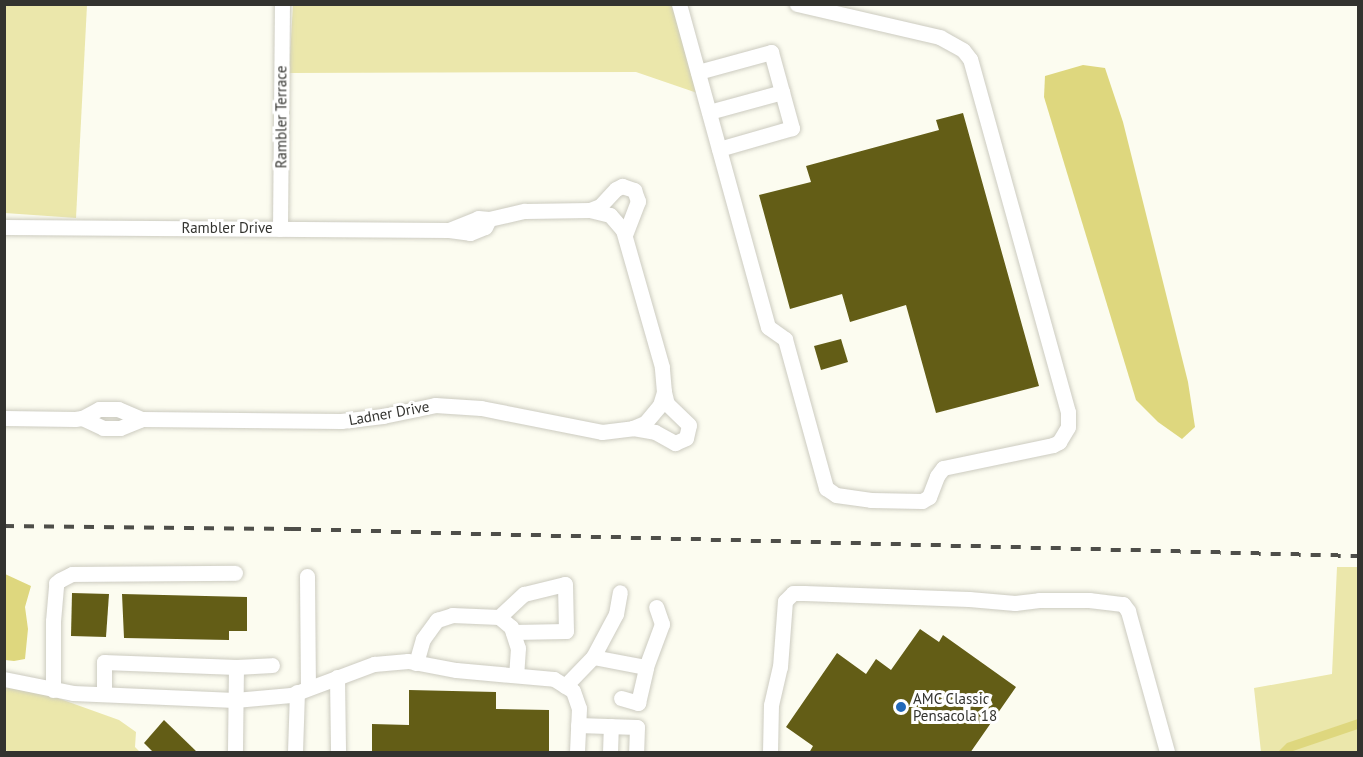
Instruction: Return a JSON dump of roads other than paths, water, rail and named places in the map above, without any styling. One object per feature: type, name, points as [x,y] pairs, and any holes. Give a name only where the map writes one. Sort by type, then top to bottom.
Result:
[{"type":"street","name":"Rambler Terrace","points":[[280,229],[282,4]]},
{"type":"street","points":[[679,4],[768,327],[785,339],[826,488],[836,495],[871,500],[922,501],[930,497],[937,476],[944,468],[1053,445],[1066,435],[1068,412],[970,59],[963,50],[940,37],[797,4]]},
{"type":"street","points":[[698,72],[771,52],[792,128],[719,149]]},
{"type":"street","points":[[709,112],[782,92]]},
{"type":"street","points":[[590,210],[606,202],[616,189],[622,186],[634,190],[638,201],[625,235]]},
{"type":"street","name":"Rambler Drive","points":[[4,227],[449,230],[478,218],[489,219],[525,211],[590,210],[610,215],[621,226],[625,235]]},
{"type":"street","name":"Ladner Drive","points":[[4,418],[82,418],[99,409],[118,409],[142,419],[341,421],[383,416],[435,405],[481,408],[602,432],[633,428],[655,432],[675,443],[686,438],[689,425],[667,404],[662,367],[625,235]]},
{"type":"street","points":[[633,428],[654,414],[664,392]]},
{"type":"street","points":[[53,690],[53,621],[56,583],[60,580],[72,574],[235,573]]},
{"type":"street","points":[[295,753],[302,690],[307,576]]},
{"type":"street","points":[[499,617],[524,594],[565,584],[566,631],[513,632]]},
{"type":"street","points":[[565,686],[594,657],[616,614],[620,592]]},
{"type":"street","points":[[770,753],[771,698],[780,667],[785,601],[794,593],[804,593],[990,600],[1015,603],[1038,600],[1089,600],[1123,604],[1128,610],[1167,753]]},
{"type":"street","points":[[621,699],[638,703],[646,667],[662,624],[656,607]]},
{"type":"street","points":[[416,663],[423,639],[436,620],[452,615],[499,617],[511,627],[518,648],[516,675]]},
{"type":"street","points":[[594,657],[646,667]]},
{"type":"street","points":[[104,694],[104,662],[236,667],[272,665]]},
{"type":"street","points":[[4,679],[53,690],[235,700],[302,690],[374,664],[416,663],[456,670],[554,679],[573,691],[579,708],[577,753]]},
{"type":"street","points":[[235,753],[236,667]]},
{"type":"street","points":[[337,677],[338,753]]},
{"type":"street","points":[[578,725],[637,727],[636,753]]},
{"type":"street","points":[[610,726],[610,753]]},
{"type":"railway","points":[[4,526],[291,529],[1358,556]]},
{"type":"place","name":"AMC Classic Pensacola 18","points":[[901,707]]}]
